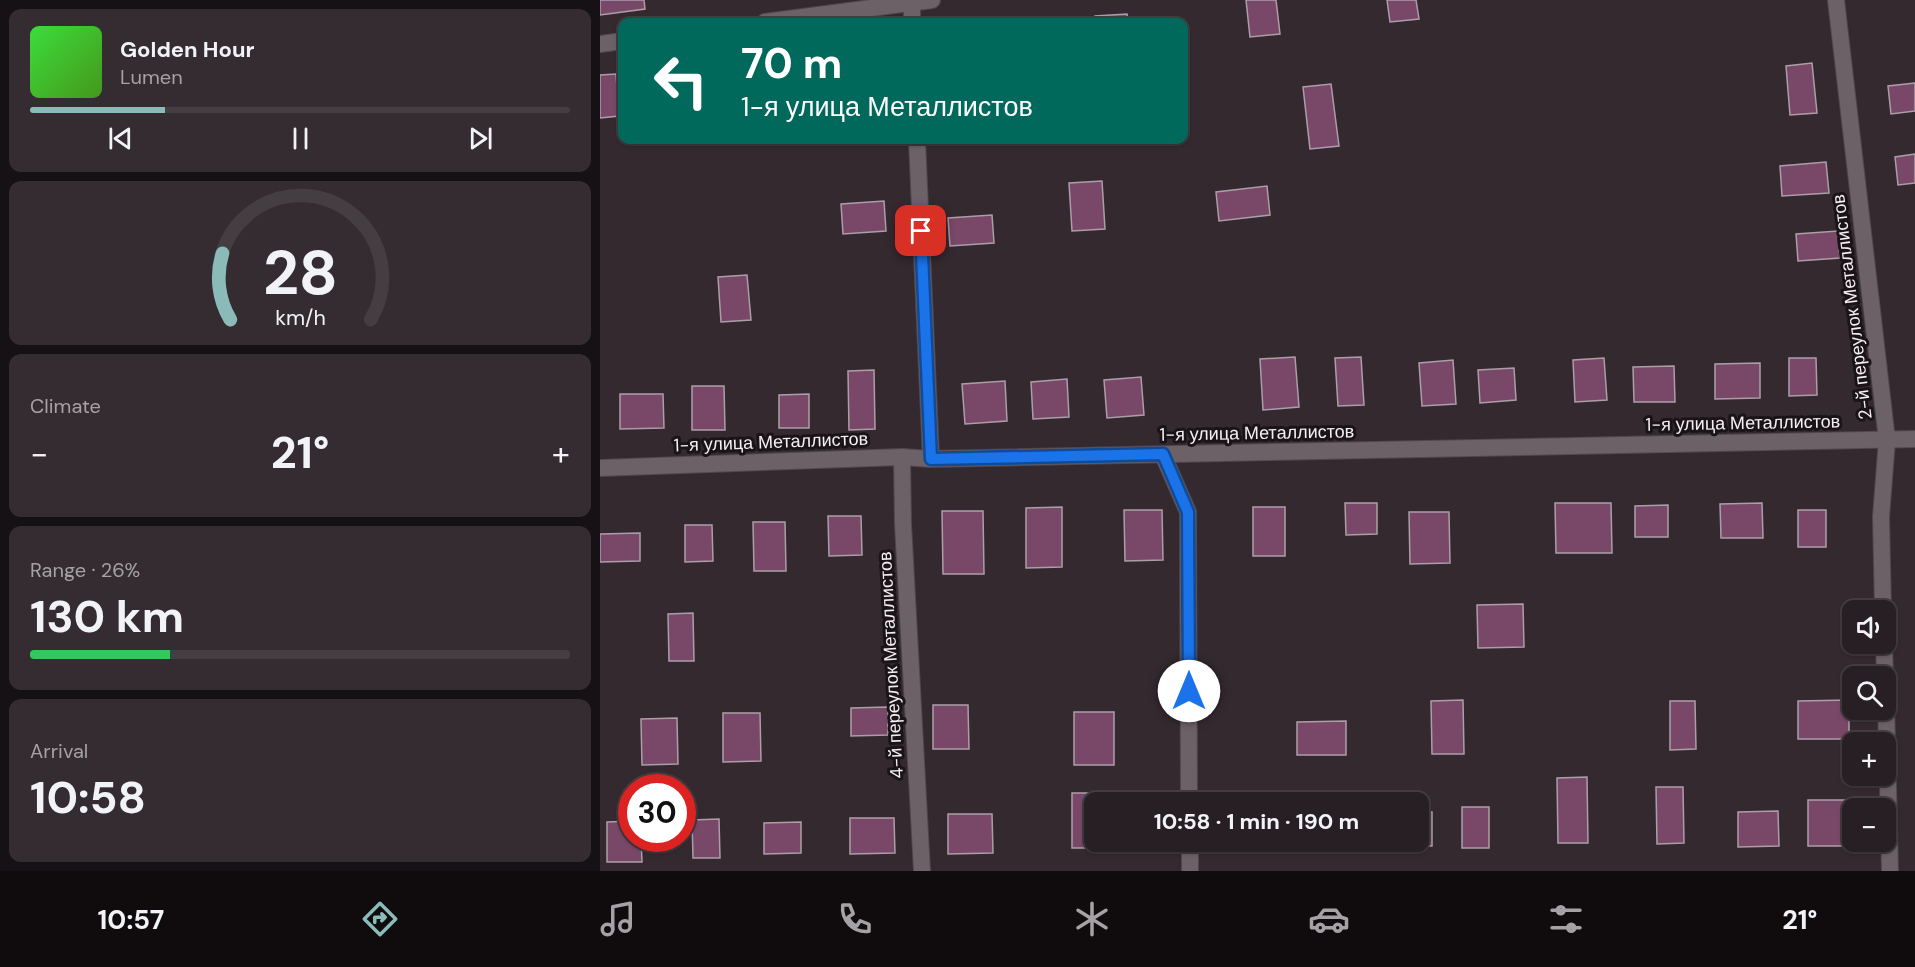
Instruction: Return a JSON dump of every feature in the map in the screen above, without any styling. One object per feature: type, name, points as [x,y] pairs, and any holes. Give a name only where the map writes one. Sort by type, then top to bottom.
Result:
[{"type":"street","points":[[796,18],[932,0]]},
{"type":"street","name":"2-й переулок Металлистов","points":[[1836,0],[1887,440],[1881,517],[1883,600]]},
{"type":"street","points":[[912,3],[912,18]]},
{"type":"street","points":[[600,44],[618,42]]},
{"type":"street","points":[[917,144],[931,459]]},
{"type":"street","name":"1-я улица Металлистов","points":[[600,468],[902,457],[931,459],[1915,439]]},
{"type":"street","points":[[1163,454],[1188,512],[1190,792]]},
{"type":"street","name":"4-й переулок Металлистов","points":[[902,457],[903,524],[922,871]]},
{"type":"street","points":[[1886,720],[1890,871]]},
{"type":"street","points":[[1190,852],[1190,871]]},
{"type":"building","points":[[600,0],[644,0],[645,9],[600,15]]},
{"type":"building","points":[[1246,0],[1276,0],[1280,34],[1250,37]]},
{"type":"building","points":[[1387,0],[1416,0],[1419,19],[1390,22]]},
{"type":"building","points":[[1127,14],[1128,18],[1095,18],[1095,16]]},
{"type":"building","points":[[1812,63],[1817,113],[1790,115],[1786,66]]},
{"type":"building","points":[[616,74],[618,116],[600,118],[600,75]]},
{"type":"building","points":[[1915,83],[1915,111],[1891,114],[1888,86]]},
{"type":"building","points":[[1331,84],[1339,146],[1310,149],[1303,87]]},
{"type":"building","points":[[1915,154],[1915,183],[1898,185],[1895,157]]},
{"type":"building","points":[[1826,162],[1829,193],[1782,196],[1780,166]]},
{"type":"building","points":[[1102,181],[1105,229],[1072,231],[1069,183]]},
{"type":"building","points":[[1267,186],[1270,215],[1219,221],[1216,192]]},
{"type":"building","points":[[884,201],[886,231],[843,234],[841,204]]},
{"type":"building","points":[[992,215],[994,243],[950,246],[948,218]]},
{"type":"building","points":[[1838,231],[1840,258],[1798,261],[1796,234]]},
{"type":"building","points":[[747,275],[751,320],[721,322],[718,277]]},
{"type":"building","points":[[1295,357],[1299,407],[1263,410],[1260,359]]},
{"type":"building","points":[[1361,357],[1364,405],[1338,406],[1335,358]]},
{"type":"building","points":[[1604,358],[1607,400],[1575,402],[1573,360]]},
{"type":"building","points":[[1789,358],[1816,358],[1817,395],[1789,396]]},
{"type":"building","points":[[1453,360],[1456,404],[1422,406],[1419,363]]},
{"type":"building","points":[[1760,363],[1760,398],[1715,399],[1715,364]]},
{"type":"building","points":[[1674,366],[1675,402],[1634,402],[1633,367]]},
{"type":"building","points":[[1514,368],[1516,400],[1480,403],[1478,370]]},
{"type":"building","points":[[874,370],[875,429],[849,430],[848,371]]},
{"type":"building","points":[[1141,377],[1144,415],[1107,418],[1104,380]]},
{"type":"building","points":[[1067,379],[1069,417],[1033,419],[1031,382]]},
{"type":"building","points":[[1005,381],[1007,421],[965,424],[962,384]]},
{"type":"building","points":[[692,386],[724,386],[725,430],[692,430]]},
{"type":"building","points":[[620,394],[663,394],[664,428],[620,429]]},
{"type":"building","points":[[809,394],[809,428],[779,428],[779,395]]},
{"type":"building","points":[[1345,503],[1377,503],[1377,534],[1346,535]]},
{"type":"building","points":[[1555,503],[1611,503],[1612,553],[1556,553]]},
{"type":"building","points":[[1762,503],[1763,538],[1721,538],[1720,504]]},
{"type":"building","points":[[1668,505],[1668,537],[1635,537],[1635,506]]},
{"type":"building","points":[[1062,507],[1062,567],[1026,568],[1026,508]]},
{"type":"building","points":[[1253,507],[1285,507],[1285,556],[1253,556]]},
{"type":"building","points":[[1124,510],[1162,510],[1163,560],[1125,561]]},
{"type":"building","points":[[1798,510],[1826,510],[1826,547],[1798,547]]},
{"type":"building","points":[[942,511],[983,511],[984,574],[943,574]]},
{"type":"building","points":[[1409,512],[1449,512],[1450,563],[1410,564]]},
{"type":"building","points":[[828,516],[861,516],[862,555],[829,556]]},
{"type":"building","points":[[753,522],[785,522],[786,571],[754,571]]},
{"type":"building","points":[[685,525],[712,525],[713,561],[685,562]]},
{"type":"building","points":[[640,533],[640,561],[600,562],[600,534]]},
{"type":"building","points":[[1523,604],[1524,647],[1478,648],[1477,605]]},
{"type":"building","points":[[693,613],[694,661],[669,661],[668,614]]},
{"type":"building","points":[[1463,700],[1464,754],[1432,754],[1431,701]]},
{"type":"building","points":[[1842,700],[1842,720],[1849,720],[1849,732],[1842,732],[1842,739],[1798,739],[1798,701]]},
{"type":"building","points":[[1670,701],[1695,701],[1696,749],[1670,750]]},
{"type":"building","points":[[933,705],[968,705],[969,749],[933,749]]},
{"type":"building","points":[[888,707],[888,735],[851,736],[851,708]]},
{"type":"building","points":[[1074,712],[1114,712],[1114,765],[1074,765]]},
{"type":"building","points":[[723,713],[760,713],[761,761],[723,762]]},
{"type":"building","points":[[677,718],[678,764],[642,765],[641,719]]},
{"type":"building","points":[[1346,721],[1346,755],[1297,755],[1297,722]]},
{"type":"building","points":[[1587,777],[1588,843],[1558,843],[1557,778]]},
{"type":"building","points":[[1656,787],[1683,787],[1684,843],[1657,844]]},
{"type":"building","points":[[1072,793],[1084,793],[1084,848],[1072,848]]},
{"type":"building","points":[[1808,800],[1842,800],[1842,846],[1808,846]]},
{"type":"building","points":[[1462,807],[1489,807],[1489,848],[1462,848]]},
{"type":"building","points":[[1778,811],[1779,846],[1738,847],[1738,812]]},
{"type":"building","points":[[1429,812],[1432,812],[1432,846],[1429,846]]},
{"type":"building","points":[[948,814],[992,814],[993,853],[948,854]]},
{"type":"building","points":[[850,818],[894,818],[895,853],[850,854]]},
{"type":"building","points":[[719,819],[720,858],[693,858],[693,852],[696,852],[696,820]]},
{"type":"building","points":[[607,822],[618,822],[618,852],[642,852],[642,862],[607,862]]},
{"type":"building","points":[[801,822],[801,853],[764,854],[764,823]]},
{"type":"route","points":[[921,231],[931,459],[1163,454],[1188,512],[1189,691]]}]
